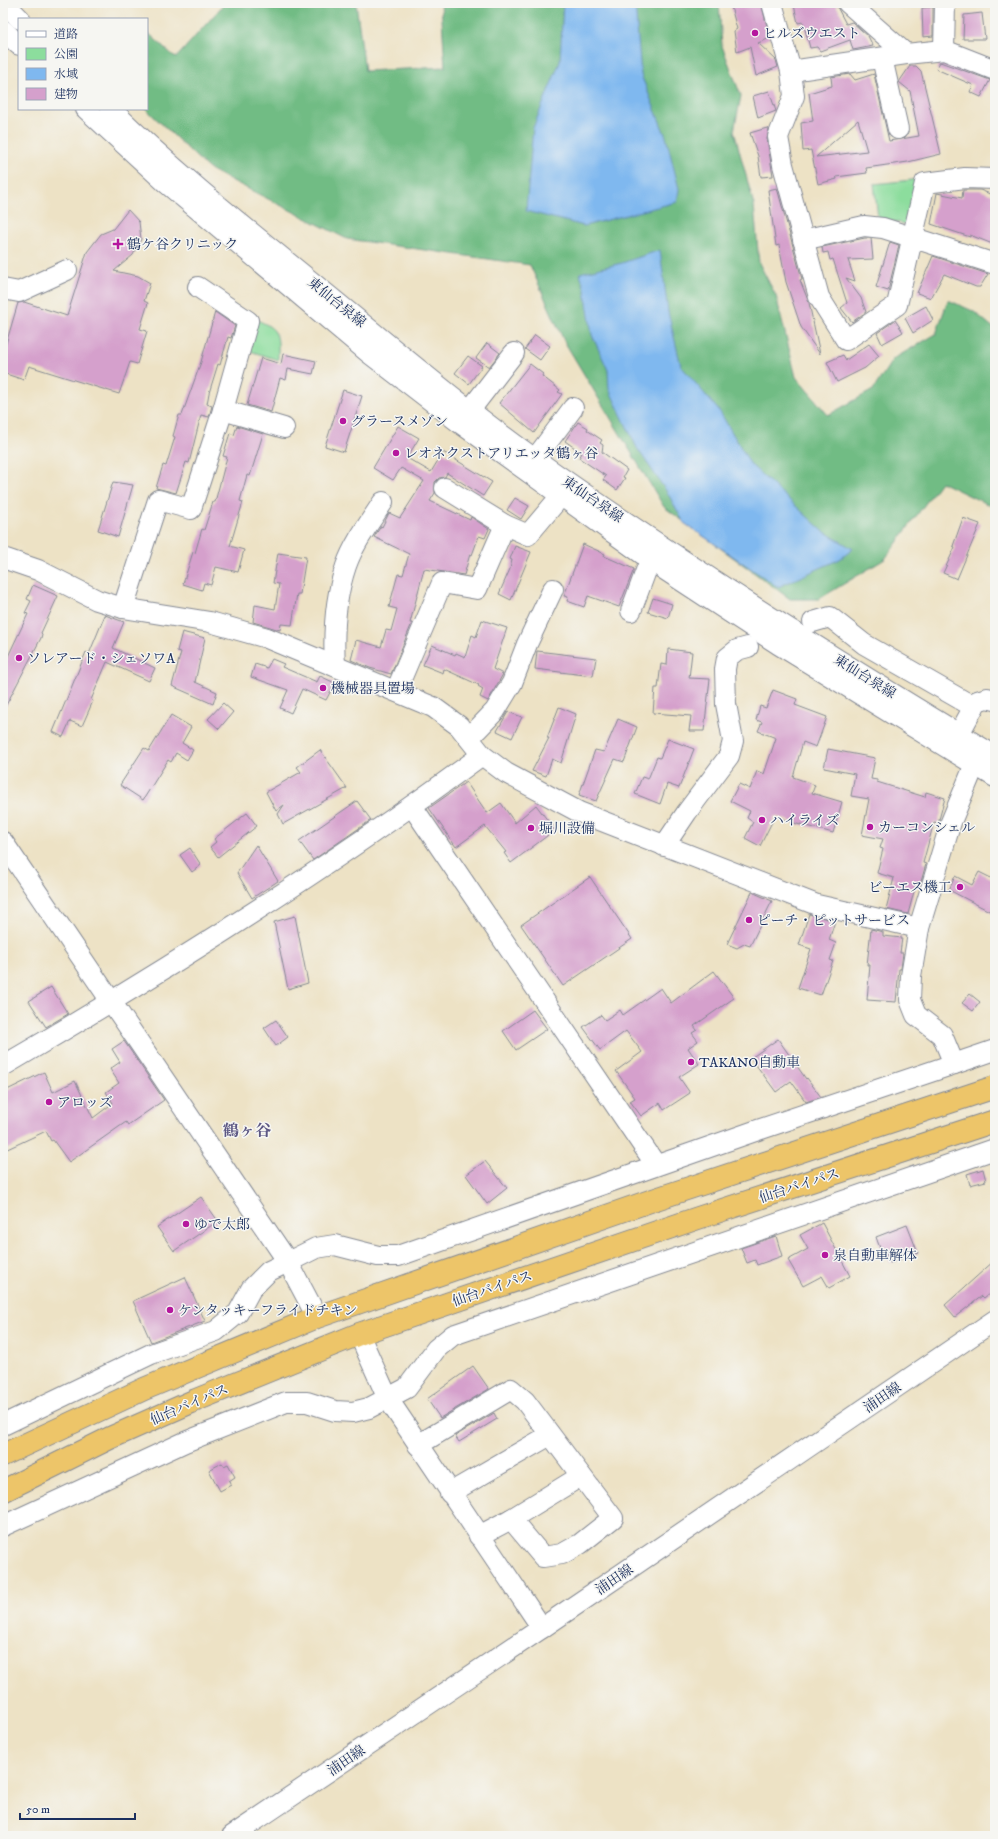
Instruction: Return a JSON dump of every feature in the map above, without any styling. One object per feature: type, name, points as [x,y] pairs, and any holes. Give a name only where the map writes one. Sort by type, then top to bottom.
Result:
[{"type":"highway","points":[[3,1455],[144,1389],[317,1318],[652,1200],[995,1087]]},
{"type":"highway","name":"仙台バイパス","points":[[3,1491],[117,1434],[196,1400],[359,1334],[698,1218],[995,1121]]},
{"type":"street","points":[[4,3],[19,18]]},
{"type":"street","points":[[772,3],[791,71],[794,96],[778,138],[803,240],[819,297],[846,340],[897,305],[925,183],[965,178],[995,179]]},
{"type":"street","points":[[944,50],[945,3]]},
{"type":"street","points":[[857,7],[906,54]]},
{"type":"street","points":[[3,30],[18,44]]},
{"type":"street","points":[[791,71],[906,54],[944,50],[995,70]]},
{"type":"street","points":[[882,58],[898,129]]},
{"type":"street","points":[[87,110],[164,181],[369,353],[560,497],[650,560],[778,644],[995,777]]},
{"type":"street","name":"東仙台泉線","points":[[112,110],[211,199],[470,410],[535,459],[672,553],[782,625],[995,756]]},
{"type":"street","points":[[803,240],[864,226],[883,228],[995,264]]},
{"type":"street","points":[[3,289],[19,292],[67,270]]},
{"type":"street","points":[[123,608],[158,500],[191,508],[223,410],[248,321],[198,287]]},
{"type":"street","points":[[470,410],[514,353]]},
{"type":"street","points":[[535,459],[573,408]]},
{"type":"street","points":[[223,410],[284,428]]},
{"type":"street","points":[[445,488],[505,524],[528,535],[560,497]]},
{"type":"street","points":[[335,666],[334,625],[346,566],[362,534],[383,502]]},
{"type":"street","points":[[396,692],[442,583],[477,590],[505,524]]},
{"type":"street","points":[[3,559],[38,570],[97,600],[123,608],[210,622],[267,638],[433,707],[459,726],[482,754],[506,772],[579,812],[817,905],[919,928]]},
{"type":"street","points":[[631,611],[650,560]]},
{"type":"street","points":[[469,738],[495,710],[512,683],[527,644],[553,589]]},
{"type":"street","points":[[813,622],[830,617],[864,644],[974,706]]},
{"type":"street","points":[[664,846],[687,812],[729,756],[733,741],[726,704],[725,669],[727,658],[736,650],[748,648]]},
{"type":"street","points":[[959,734],[977,701],[987,698],[995,700]]},
{"type":"street","points":[[3,1066],[111,1003],[370,836],[482,754]]},
{"type":"street","points":[[954,1064],[942,1035],[916,1015],[910,1000],[911,976],[919,928],[951,822],[975,764]]},
{"type":"street","points":[[412,806],[656,1165]]},
{"type":"street","points":[[3,842],[288,1262],[317,1318]]},
{"type":"street","points":[[3,1425],[152,1354],[216,1331],[238,1313],[251,1289],[269,1271],[316,1248],[335,1246],[378,1256],[398,1256],[656,1165],[995,1050]]},
{"type":"street","points":[[3,1526],[185,1442],[286,1402],[307,1402],[335,1411],[354,1412],[369,1408],[407,1388],[436,1349],[453,1335],[995,1150]]},
{"type":"street","name":"浦田線","points":[[232,1836],[542,1628],[995,1320]]},
{"type":"street","points":[[359,1334],[388,1399],[542,1628]]},
{"type":"street","points":[[418,1445],[511,1389],[525,1401],[613,1518],[580,1544],[562,1554],[543,1557],[511,1519]]},
{"type":"street","points":[[450,1493],[550,1436]]},
{"type":"street","points":[[479,1536],[511,1519],[581,1476]]},
{"type":"green space","points":[[225,3],[356,3],[365,71],[445,67],[441,3],[719,3],[722,46],[741,96],[734,131],[754,205],[759,263],[776,296],[796,377],[828,415],[873,390],[893,359],[936,334],[948,300],[973,311],[995,329],[995,508],[941,482],[885,559],[819,599],[790,599],[664,507],[564,341],[530,265],[347,239],[209,169],[147,110],[148,33],[176,58]]},
{"type":"green space","points":[[921,179],[905,224],[878,218],[874,184]]},
{"type":"green space","points":[[257,320],[274,331],[278,340],[278,360],[247,350]]},
{"type":"water","points":[[563,3],[635,3],[641,75],[666,137],[679,189],[677,202],[584,226],[526,211],[533,128],[560,62]]},
{"type":"water","points":[[660,250],[668,312],[681,366],[720,412],[751,465],[823,531],[853,549],[840,559],[778,587],[684,523],[667,492],[637,448],[609,389],[608,370],[592,335],[585,290],[580,273],[622,263]]},
{"type":"building","points":[[730,3],[761,3],[770,38],[758,43],[776,60],[778,67],[756,76],[750,47],[737,52],[734,31],[737,29]]},
{"type":"building","points":[[803,3],[835,3],[846,24],[852,22],[868,36],[873,46],[853,50],[850,40],[820,51],[817,47],[810,48],[803,22],[798,23],[794,5]]},
{"type":"building","points":[[933,7],[933,36],[923,37],[922,8]]},
{"type":"building","points":[[982,13],[985,39],[963,39],[964,15]]},
{"type":"building","points":[[940,62],[990,80],[981,97],[970,92],[973,85],[936,69]]},
{"type":"building","points":[[910,66],[916,66],[921,71],[941,154],[908,162],[866,168],[867,173],[836,177],[837,179],[818,184],[811,150],[803,151],[801,123],[813,121],[809,93],[832,86],[831,77],[850,74],[855,80],[874,74],[889,141],[919,136],[910,91],[899,82]],"holes":[[[858,120],[867,151],[816,157]]]},
{"type":"building","points":[[769,91],[776,111],[758,118],[753,96]]},
{"type":"building","points":[[767,128],[769,129],[767,139],[773,176],[761,177],[758,156],[750,133]]},
{"type":"building","points":[[777,188],[802,279],[800,280],[809,303],[820,354],[801,327],[786,282],[779,245],[776,246],[768,190]]},
{"type":"building","points":[[963,190],[980,190],[995,196],[995,245],[970,235],[970,237],[931,224],[937,193],[962,198]]},
{"type":"building","points":[[128,210],[139,222],[141,239],[133,255],[114,271],[138,276],[150,283],[144,301],[148,303],[140,329],[147,331],[137,364],[130,362],[119,394],[29,366],[24,380],[3,373],[3,354],[18,303],[24,302],[67,316],[87,252],[101,234],[113,229]]},
{"type":"building","points":[[871,238],[873,259],[848,260],[855,281],[846,278],[861,298],[866,312],[852,322],[841,308],[847,303],[833,259],[830,260],[828,252],[823,253],[822,247]]},
{"type":"building","points":[[890,242],[899,245],[888,291],[876,287]]},
{"type":"building","points":[[933,256],[988,274],[980,287],[976,287],[944,274],[931,298],[917,293]]},
{"type":"building","points":[[926,306],[933,320],[913,333],[905,318]]},
{"type":"building","points":[[215,312],[235,326],[231,338],[228,337],[220,365],[218,364],[209,393],[207,404],[212,406],[209,417],[201,415],[189,463],[186,462],[176,493],[156,488],[163,465],[166,466],[175,437],[173,436],[179,415],[182,415],[201,362]]},
{"type":"building","points":[[895,320],[903,332],[882,344],[877,333]]},
{"type":"building","points":[[535,335],[550,346],[540,360],[525,349]]},
{"type":"building","points":[[487,343],[500,353],[489,367],[476,358]]},
{"type":"building","points":[[869,344],[879,356],[865,368],[837,382],[827,362],[843,355],[846,360]]},
{"type":"building","points":[[283,354],[316,361],[313,374],[288,369],[286,380],[280,378],[271,412],[247,405],[261,358],[281,364]]},
{"type":"building","points":[[468,356],[482,366],[469,384],[455,373]]},
{"type":"building","points":[[530,364],[543,374],[542,376],[560,390],[558,392],[562,394],[534,433],[499,403]]},
{"type":"building","name":"グラースメゾン","points":[[343,390],[362,396],[344,452],[325,446]]},
{"type":"building","points":[[578,422],[602,440],[600,443],[603,445],[602,452],[627,470],[623,477],[625,478],[617,490],[603,480],[606,476],[579,458],[582,453],[565,441]]},
{"type":"building","points":[[237,426],[263,434],[250,476],[247,475],[240,501],[243,502],[230,546],[244,550],[238,572],[216,567],[211,585],[204,583],[202,590],[183,584],[193,552],[195,553],[202,529],[204,530],[213,502],[215,502],[227,457],[223,456],[230,433],[234,435]]},
{"type":"building","points":[[398,426],[419,438],[407,458],[431,472],[443,452],[492,482],[483,496],[447,473],[445,477],[439,478],[435,482],[435,493],[430,501],[470,520],[471,517],[489,529],[485,538],[479,536],[472,555],[470,554],[464,575],[424,569],[410,623],[412,623],[391,674],[370,668],[351,660],[356,640],[381,647],[386,630],[391,631],[397,609],[389,607],[398,574],[403,575],[409,554],[374,537],[381,526],[382,527],[389,513],[400,518],[424,481],[401,468],[393,480],[373,468]]},
{"type":"building","points":[[113,482],[133,485],[118,537],[98,530]]},
{"type":"building","points":[[515,498],[529,506],[521,519],[507,510]]},
{"type":"building","points":[[963,518],[980,524],[957,579],[943,573],[955,547],[953,546]]},
{"type":"building","points":[[583,544],[605,554],[604,556],[634,569],[619,607],[588,596],[584,607],[567,601],[568,597],[564,596]]},
{"type":"building","points":[[515,546],[531,552],[511,600],[499,594],[510,569],[512,560],[510,559]]},
{"type":"building","points":[[278,553],[306,557],[300,594],[297,594],[292,625],[281,624],[280,630],[253,622],[255,605],[275,609],[279,584],[273,583]]},
{"type":"building","points":[[33,585],[58,596],[41,633],[41,638],[3,711],[3,667],[28,614],[25,613],[31,601],[27,599]]},
{"type":"building","points":[[653,598],[672,604],[668,618],[648,612]]},
{"type":"building","points":[[105,615],[124,622],[113,648],[155,668],[149,681],[107,662],[82,726],[70,721],[63,737],[53,732],[86,652],[89,654]]},
{"type":"building","points":[[482,620],[507,628],[493,669],[503,674],[488,701],[480,697],[483,689],[478,686],[479,685],[444,669],[443,673],[423,665],[432,645],[455,655],[456,653],[465,657],[472,635],[476,637]]},
{"type":"building","points":[[182,632],[205,638],[195,682],[217,692],[213,704],[172,686],[181,652],[177,651]]},
{"type":"building","points":[[668,649],[692,652],[689,678],[710,679],[704,731],[689,731],[691,716],[653,713],[655,688],[658,688],[661,664],[667,665]]},
{"type":"building","points":[[537,651],[596,658],[593,676],[535,669]]},
{"type":"building","points":[[272,659],[284,664],[282,667],[317,682],[320,676],[335,683],[326,700],[302,689],[291,713],[280,708],[288,690],[251,677],[255,664],[267,668]]},
{"type":"building","points":[[773,690],[797,699],[795,705],[827,717],[816,747],[803,742],[793,777],[815,785],[812,793],[842,802],[833,833],[800,825],[775,816],[760,846],[745,838],[753,822],[747,818],[750,811],[730,801],[739,784],[750,789],[757,771],[764,774],[776,738],[758,731],[762,722],[756,720],[760,706],[766,708]]},
{"type":"building","points":[[223,703],[233,712],[219,729],[208,719]]},
{"type":"building","points":[[559,707],[576,714],[561,763],[552,759],[546,776],[532,771],[549,738],[547,738]]},
{"type":"building","points":[[508,712],[522,717],[512,738],[497,731]]},
{"type":"building","points":[[171,715],[191,727],[182,743],[193,750],[187,760],[176,753],[171,762],[168,760],[143,800],[120,785],[144,748],[149,751]]},
{"type":"building","points":[[618,719],[637,727],[624,762],[615,759],[596,801],[579,795],[595,750],[604,752]]},
{"type":"building","points":[[668,739],[694,749],[679,788],[667,784],[660,804],[635,794],[642,777],[648,779],[657,757],[660,758]]},
{"type":"building","points":[[828,749],[875,758],[871,779],[877,780],[877,782],[925,797],[926,792],[945,798],[938,823],[934,822],[923,863],[926,864],[920,885],[916,884],[908,914],[886,909],[894,878],[877,873],[883,849],[880,848],[883,839],[862,835],[869,799],[851,796],[855,774],[824,768]]},
{"type":"building","points":[[320,750],[347,788],[283,824],[278,814],[284,805],[276,811],[266,792],[301,772],[297,767]]},
{"type":"building","points":[[466,782],[487,813],[501,803],[515,823],[536,805],[555,830],[511,863],[504,853],[506,852],[485,826],[456,847],[429,808]]},
{"type":"building","points":[[357,801],[371,820],[313,860],[299,841]]},
{"type":"building","points":[[247,813],[257,826],[218,857],[210,847],[216,842],[214,839]]},
{"type":"building","points":[[256,845],[278,881],[252,898],[237,873]]},
{"type":"building","points":[[190,848],[201,865],[192,872],[180,855]]},
{"type":"building","points":[[979,872],[995,880],[995,914],[949,890],[955,876],[972,885]]},
{"type":"building","points":[[590,877],[632,939],[563,986],[521,925]]},
{"type":"building","points":[[752,892],[772,901],[750,946],[744,944],[737,948],[727,944]]},
{"type":"building","points":[[809,914],[835,921],[829,940],[836,943],[830,960],[833,961],[821,995],[798,988],[811,949],[799,945]]},
{"type":"building","points":[[295,916],[308,983],[288,989],[274,922]]},
{"type":"building","points":[[871,929],[883,932],[883,936],[902,938],[900,953],[903,953],[901,969],[899,969],[896,1002],[867,1000],[870,965],[867,965]]},
{"type":"building","points":[[714,971],[734,998],[694,1026],[697,1030],[692,1033],[698,1041],[688,1048],[699,1064],[679,1077],[690,1093],[664,1110],[660,1103],[641,1116],[630,1101],[635,1098],[616,1071],[642,1052],[626,1031],[600,1050],[583,1027],[601,1015],[605,1020],[620,1010],[623,1015],[661,988],[671,1003]]},
{"type":"building","points":[[51,987],[68,1014],[46,1027],[29,1001]]},
{"type":"building","points":[[970,994],[980,1002],[973,1011],[962,1003]]},
{"type":"building","points":[[533,1010],[547,1029],[516,1050],[503,1031]]},
{"type":"building","points":[[276,1020],[288,1037],[276,1046],[264,1028]]},
{"type":"building","points":[[778,1039],[806,1079],[807,1078],[821,1097],[806,1102],[791,1081],[776,1092],[751,1058]]},
{"type":"building","points":[[124,1041],[164,1100],[128,1125],[126,1122],[69,1162],[53,1140],[51,1141],[46,1131],[3,1151],[3,1092],[44,1072],[53,1092],[75,1081],[93,1118],[113,1103],[106,1092],[119,1083],[110,1069],[120,1062],[112,1049]]},
{"type":"building","points":[[485,1161],[507,1188],[487,1204],[466,1175]]},
{"type":"building","points":[[983,1169],[986,1181],[970,1185],[967,1174]]},
{"type":"building","points":[[201,1197],[218,1221],[174,1251],[157,1227]]},
{"type":"building","points":[[822,1223],[850,1276],[829,1288],[822,1276],[803,1286],[788,1260],[808,1249],[800,1235]]},
{"type":"building","points":[[907,1225],[918,1253],[890,1263],[885,1249],[881,1251],[876,1237]]},
{"type":"building","points":[[776,1236],[782,1256],[757,1265],[755,1260],[747,1263],[741,1248]]},
{"type":"building","points":[[995,1260],[995,1289],[984,1298],[982,1296],[955,1317],[945,1305]]},
{"type":"building","points":[[185,1277],[205,1321],[151,1342],[133,1301]]},
{"type":"building","points":[[473,1366],[489,1389],[440,1418],[427,1399]]},
{"type":"building","points":[[494,1413],[497,1419],[459,1442],[455,1436]]},
{"type":"building","points":[[222,1463],[224,1466],[228,1464],[235,1477],[229,1481],[231,1485],[220,1491],[209,1470]]},
{"type":"place","name":"ヒルズウエスト","points":[[755,33]]},
{"type":"place","name":"鶴ケ谷クリニック","points":[[118,244]]},
{"type":"place","name":"グラースメゾン","points":[[343,421]]},
{"type":"place","name":"レオネクストアリエッタ鶴ヶ谷","points":[[396,453]]},
{"type":"place","name":"ソレアード・シェソワA","points":[[19,658]]},
{"type":"place","name":"機械器具置場","points":[[323,688]]},
{"type":"place","name":"ハイライズ","points":[[762,820]]},
{"type":"place","name":"カーコンシェル","points":[[870,827]]},
{"type":"place","name":"堀川設備","points":[[531,828]]},
{"type":"place","name":"ビーエス機工","points":[[960,887]]},
{"type":"place","name":"ピーチ・ピットサービス","points":[[749,920]]},
{"type":"place","name":"TAKANO自動車","points":[[691,1062]]},
{"type":"place","name":"アロッズ","points":[[49,1102]]},
{"type":"place","name":"ゆで太郎","points":[[186,1224]]},
{"type":"place","name":"泉自動車解体","points":[[825,1255]]},
{"type":"place","name":"ケンタッキーフライドチキン","points":[[170,1310]]},
{"type":"district","name":"鶴ヶ谷","points":[[247,1130]]}]
